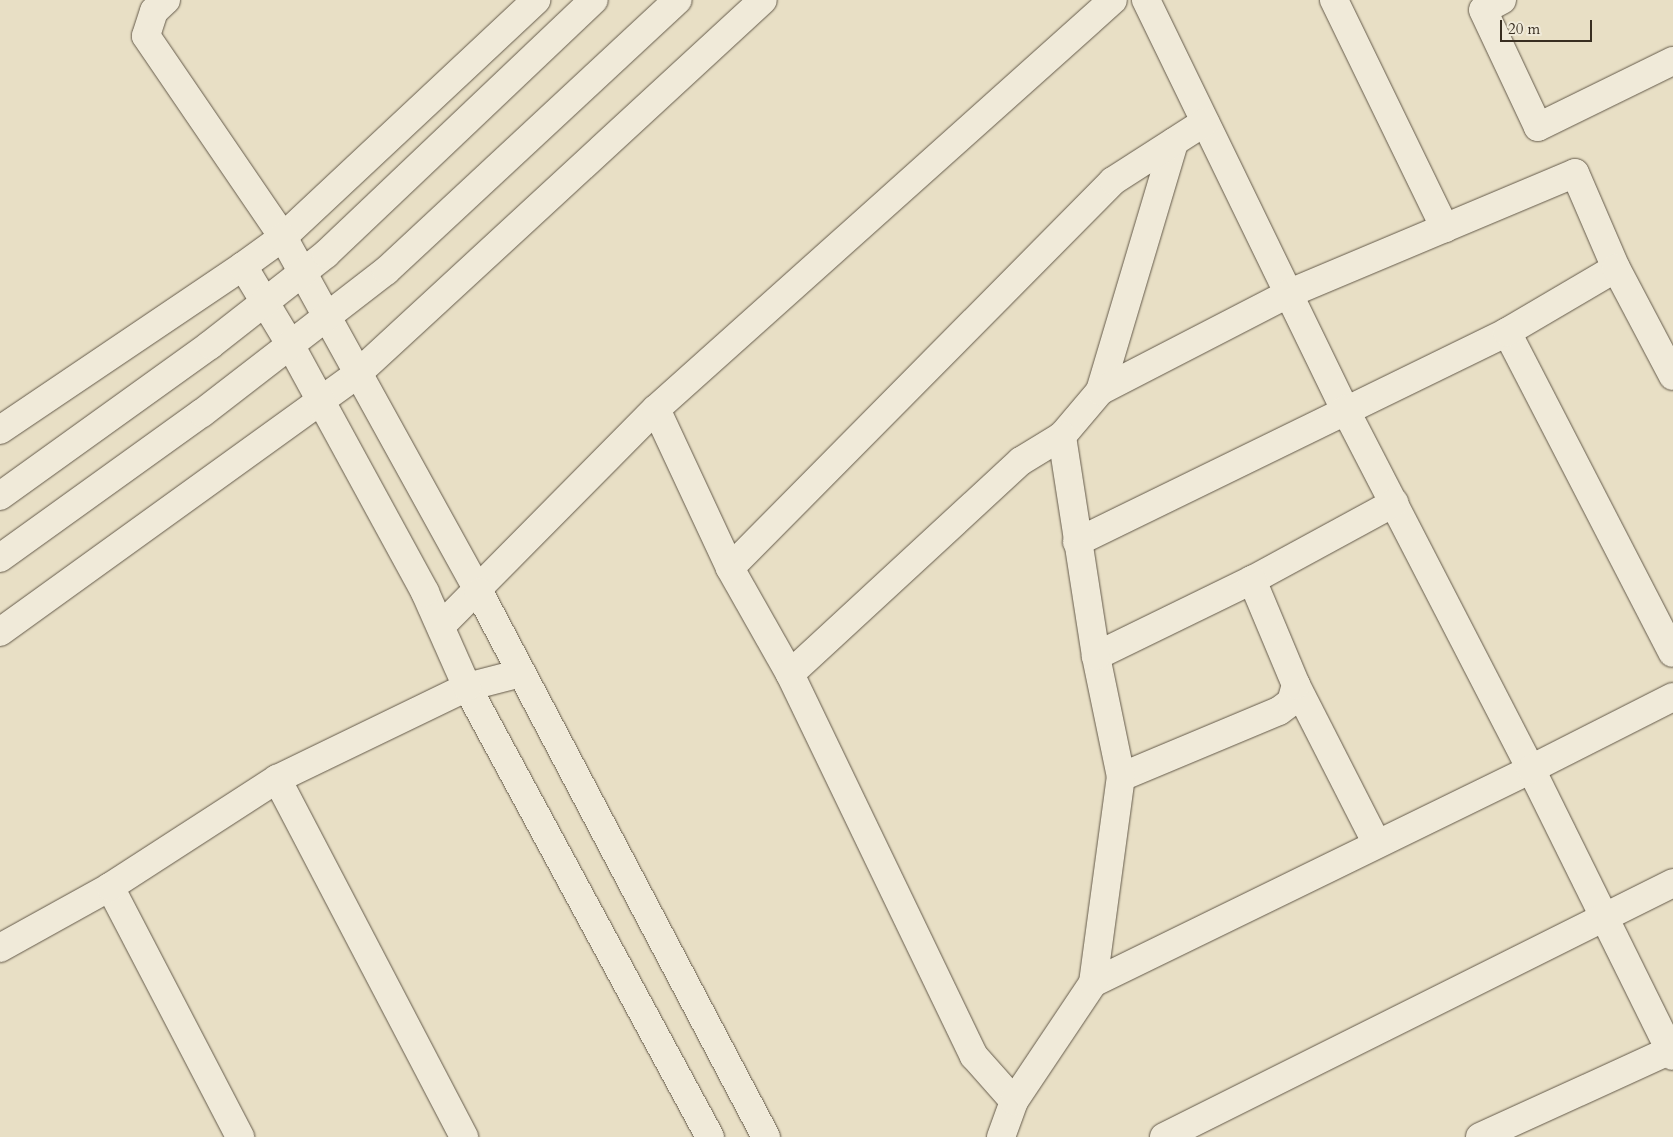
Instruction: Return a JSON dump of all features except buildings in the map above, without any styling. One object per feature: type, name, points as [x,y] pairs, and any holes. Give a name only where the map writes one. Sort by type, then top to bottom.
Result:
[{"type":"street","points":[[166,0],[154,11],[146,36],[283,237],[356,375],[479,592],[766,1137]]},
{"type":"street","points":[[0,430],[283,237],[536,0]]},
{"type":"street","points":[[0,496],[265,302],[326,254],[594,0]]},
{"type":"street","points":[[0,558],[202,413],[386,271],[678,0]]},
{"type":"street","points":[[0,632],[322,402],[356,375],[763,0]]},
{"type":"street","points":[[442,625],[479,592],[656,409],[1113,0]]},
{"type":"street","points":[[1146,0],[1345,409],[1531,769],[1603,917],[1672,1052],[1480,1137]]},
{"type":"street","points":[[1334,0],[1445,230]]},
{"type":"street","points":[[1502,0],[1483,10],[1538,127],[1673,61]]},
{"type":"street","points":[[730,568],[1113,181],[1205,122]]},
{"type":"street","points":[[1100,391],[1174,142]]},
{"type":"street","points":[[790,674],[1021,461],[1062,436],[1100,391],[1290,293],[1445,230],[1575,174],[1616,268],[1673,376]]},
{"type":"street","points":[[243,266],[290,344],[442,625],[467,687],[710,1137]]},
{"type":"street","points":[[1077,542],[1345,409],[1507,332],[1616,268]]},
{"type":"street","points":[[1507,332],[1673,653]]},
{"type":"street","points":[[656,409],[730,568],[790,674],[974,1056],[1014,1101]]},
{"type":"street","points":[[1001,1137],[1014,1101],[1093,983],[1121,777],[1096,656],[1062,436]]},
{"type":"street","points":[[1096,656],[1252,580],[1394,503]]},
{"type":"street","points":[[1252,580],[1296,685],[1377,844]]},
{"type":"street","points":[[0,948],[110,887],[277,779],[467,687],[521,673]]},
{"type":"street","points":[[1121,777],[1279,711],[1291,702],[1296,685]]},
{"type":"street","points":[[1093,983],[1531,769],[1673,697]]},
{"type":"street","points":[[277,779],[464,1137]]},
{"type":"street","points":[[1180,1134],[1673,883]]},
{"type":"street","points":[[110,887],[240,1137]]}]
